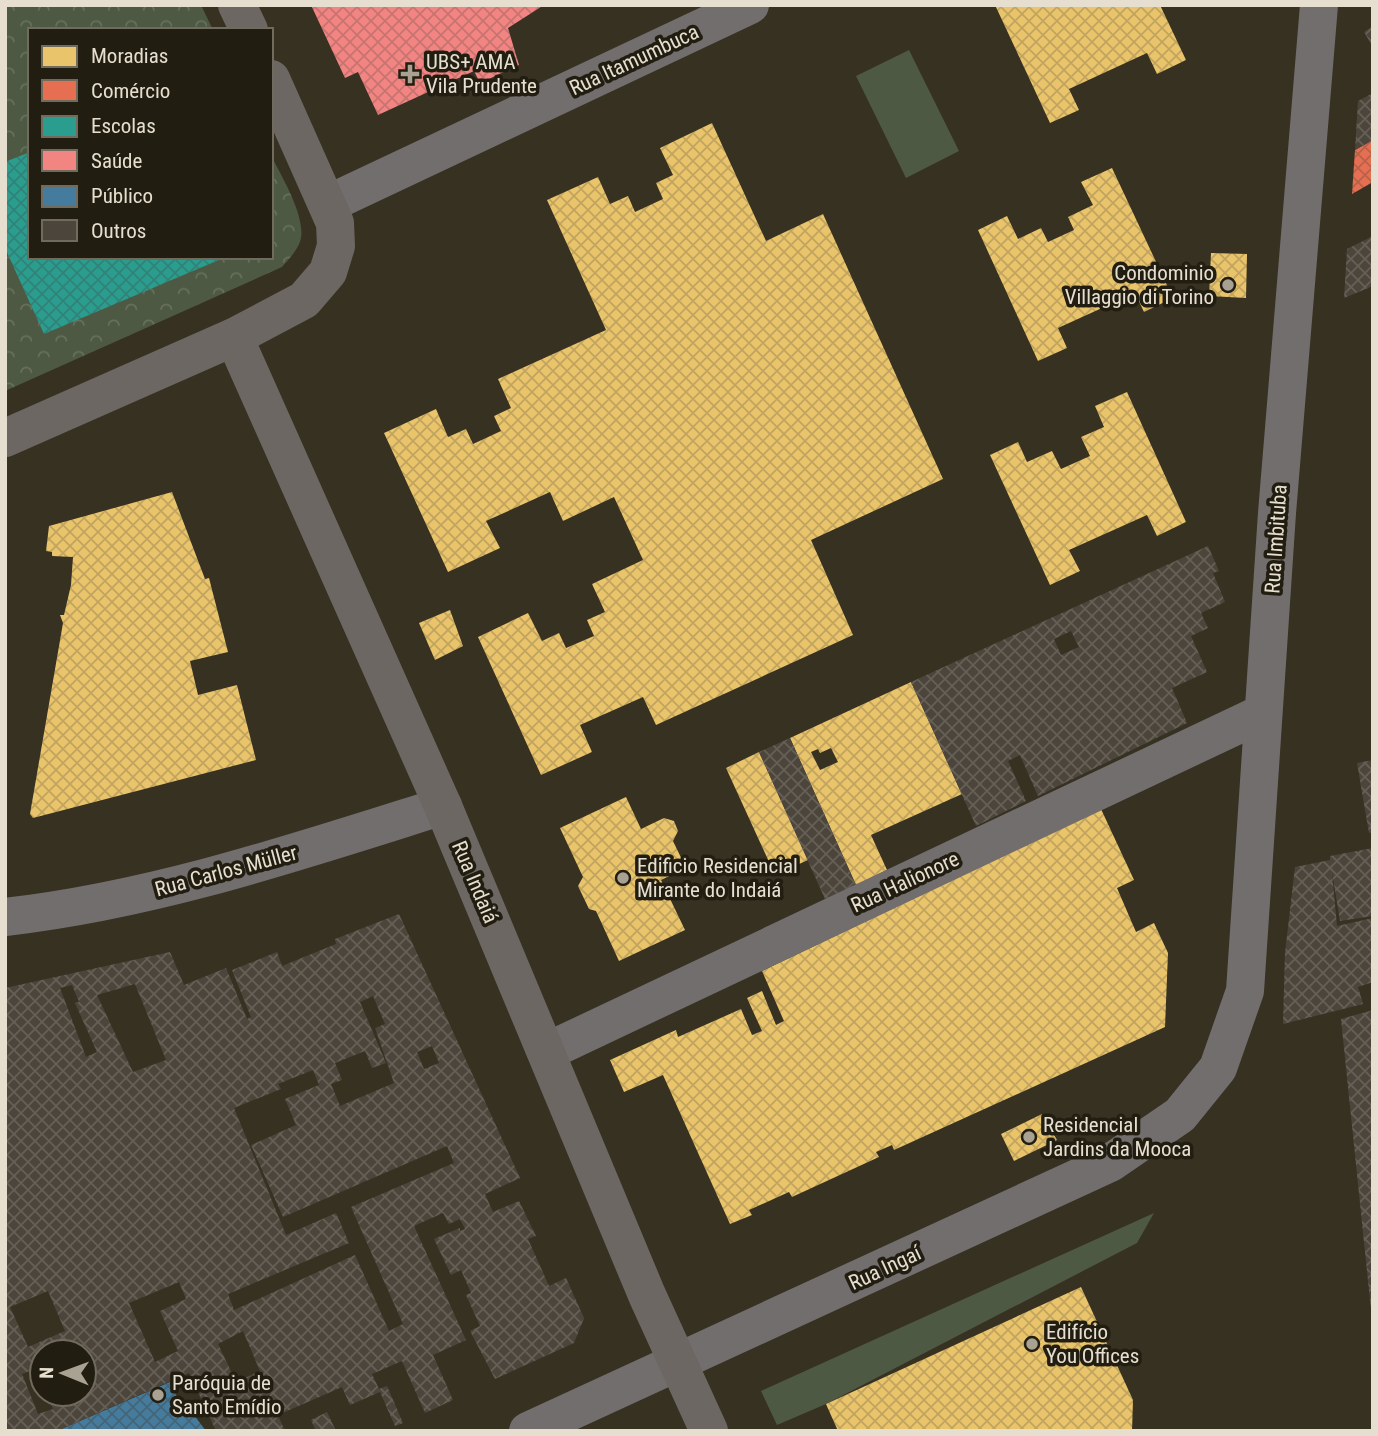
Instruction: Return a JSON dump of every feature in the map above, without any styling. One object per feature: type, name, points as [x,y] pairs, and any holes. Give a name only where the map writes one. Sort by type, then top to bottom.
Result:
[{"type":"street","points":[[237,5],[247,28]]},
{"type":"street","name":"Rua Itamumbuca","points":[[328,204],[750,5]]},
{"type":"street","name":"Rua Imbituba","points":[[1218,1068],[1245,991],[1263,713],[1319,5]]},
{"type":"street","points":[[5,438],[234,337],[304,300],[328,272],[336,246],[335,223],[273,83]]},
{"type":"street","name":"Rua Indaiá","points":[[234,337],[443,806],[677,1362],[709,1431]]},
{"type":"street","name":"Rua Halionore","points":[[546,1052],[1263,713]]},
{"type":"street","name":"Rua Carlos Müller","points":[[5,917],[123,899],[291,854],[443,806]]},
{"type":"street","name":"Rua Ingaí","points":[[528,1431],[1110,1163],[1180,1115],[1218,1068]]},
{"type":"green space","points":[[5,5],[201,5],[212,28],[28,28],[28,259],[273,259],[273,159],[298,212],[301,224],[299,244],[282,267],[5,391]]},
{"type":"green space","points":[[909,50],[959,151],[906,178],[856,76]]},
{"type":"green space","points":[[1154,1213],[1137,1243],[826,1404],[777,1425],[761,1391]]},
{"type":"building: Moradias","points":[[995,5],[1160,5],[1186,60],[1157,74],[1147,53],[1069,89],[1079,110],[1050,123]]},
{"type":"building: Moradias","points":[[712,123],[766,241],[823,214],[943,479],[811,540],[853,635],[656,725],[643,697],[580,725],[592,752],[541,775],[478,637],[528,613],[542,641],[559,633],[566,648],[594,636],[587,620],[605,612],[592,584],[643,560],[614,497],[563,521],[550,492],[486,521],[500,548],[448,572],[384,433],[436,409],[448,437],[466,429],[473,444],[501,431],[494,416],[511,408],[498,379],[606,330],[547,200],[598,177],[610,204],[628,196],[635,212],[663,199],[656,183],[673,175],[660,148]]},
{"type":"building: Moradias","points":[[1112,168],[1173,298],[1144,312],[1135,293],[1058,328],[1067,348],[1038,361],[978,230],[1007,216],[1018,239],[1041,228],[1048,242],[1074,230],[1068,217],[1093,205],[1081,182]]},
{"type":"building: Moradias","name":"Condominio Villaggio di Torino","points":[[1211,253],[1247,254],[1246,298],[1209,296]]},
{"type":"building: Moradias","points":[[1127,392],[1186,522],[1157,536],[1147,515],[1069,550],[1080,571],[1050,585],[990,455],[1018,442],[1027,462],[1052,451],[1061,469],[1090,456],[1081,437],[1104,427],[1095,406]]},
{"type":"building: Moradias","points":[[172,492],[205,579],[209,578],[228,652],[190,661],[198,695],[237,685],[256,760],[33,818],[30,814],[63,623],[60,615],[64,615],[71,585],[73,557],[52,556],[52,552],[46,551],[49,526]]},
{"type":"building: Moradias","points":[[450,610],[463,646],[435,660],[419,623]]},
{"type":"building: Moradias","points":[[911,682],[962,794],[871,835],[887,870],[856,885],[790,738]],"holes":[[[831,748],[838,762],[820,770],[811,752],[818,749],[820,753]]]},
{"type":"building: Moradias","points":[[759,752],[808,860],[775,875],[726,768]]},
{"type":"building: Moradias","name":"Edificio Residencial Mirante do Indaiá","points":[[626,797],[641,829],[664,818],[674,821],[678,831],[673,841],[686,868],[661,880],[685,930],[619,961],[596,911],[589,909],[578,886],[583,877],[560,828]]},
{"type":"building: Moradias","points":[[1101,809],[1134,880],[1117,888],[1136,932],[1154,923],[1168,953],[1165,1027],[894,1150],[892,1145],[876,1152],[879,1157],[792,1197],[789,1192],[749,1210],[752,1215],[730,1224],[663,1075],[624,1092],[610,1060],[676,1030],[678,1037],[741,1009],[752,1035],[762,1031],[747,998],[762,991],[776,1025],[784,1021],[762,971]]},
{"type":"building: Moradias","name":"Residencial Jardins da Mooca","points":[[1042,1114],[1057,1140],[1014,1161],[1001,1134]]},
{"type":"building: Moradias","name":"Edifício You Offices","points":[[1081,1287],[1133,1400],[1132,1431],[838,1431],[826,1404]]},
{"type":"building: Comércio","points":[[1373,140],[1373,182],[1352,194],[1355,150]]},
{"type":"building: Escolas","points":[[28,153],[28,259],[221,259],[44,334],[5,248],[5,162]]},
{"type":"building: Saúde","name":"UBS+ AMA Vila Prudente","points":[[311,5],[544,5],[508,28],[519,65],[480,83],[474,71],[378,115],[358,72],[345,78]]},
{"type":"building: Público","name":"Paróquia de Santo Emídio","points":[[170,1382],[184,1411],[194,1415],[206,1431],[57,1431]]},
{"type":"building: Outros","points":[[1373,26],[1373,47],[1364,32]]},
{"type":"building: Outros","points":[[1373,93],[1373,140],[1355,150],[1358,101]]},
{"type":"building: Outros","points":[[1373,236],[1373,286],[1344,298],[1347,249]]},
{"type":"building: Outros","points":[[1208,546],[1219,571],[1213,573],[1225,602],[1201,613],[1208,628],[1191,636],[1207,672],[1172,688],[1187,723],[1038,796],[1020,755],[1008,761],[1026,801],[976,826],[911,682]],"holes":[[[1071,631],[1079,647],[1061,655],[1054,639]]]},
{"type":"building: Outros","points":[[790,738],[856,885],[825,899],[759,752]]},
{"type":"building: Outros","points":[[1373,760],[1373,832],[1369,833],[1357,763]]},
{"type":"building: Outros","points":[[1373,848],[1373,916],[1340,921],[1332,872],[1337,926],[1373,918],[1373,982],[1358,987],[1363,1004],[1283,1024],[1285,953],[1295,867],[1330,860],[1330,856]]},
{"type":"building: Outros","points":[[399,914],[520,1178],[485,1194],[493,1212],[519,1201],[536,1236],[528,1239],[549,1286],[566,1278],[584,1318],[574,1343],[495,1379],[470,1331],[480,1326],[466,1295],[471,1293],[461,1270],[451,1275],[434,1239],[460,1228],[460,1231],[465,1229],[460,1219],[449,1224],[443,1213],[414,1226],[466,1340],[433,1355],[453,1400],[425,1413],[402,1361],[372,1374],[379,1389],[387,1386],[403,1423],[395,1426],[380,1392],[350,1405],[342,1387],[278,1415],[284,1429],[281,1431],[216,1431],[189,1373],[57,1431],[5,1431],[5,988],[170,952],[184,985],[226,968],[247,1019],[251,1017],[232,970],[277,952],[282,966],[336,944],[335,939]],"holes":[[[135,984],[166,1060],[133,1072],[97,995]],[[72,985],[79,1002],[75,1003],[97,1052],[86,1057],[60,988]],[[373,996],[385,1024],[375,1028],[394,1083],[340,1106],[331,1084],[342,1080],[335,1063],[365,1051],[372,1068],[386,1063],[360,1002]],[[432,1046],[439,1063],[424,1069],[417,1052]],[[313,1070],[319,1085],[285,1099],[296,1125],[251,1145],[283,1217],[447,1146],[454,1163],[351,1207],[403,1324],[389,1331],[355,1255],[234,1310],[228,1294],[349,1243],[336,1213],[286,1235],[234,1108],[281,1089],[278,1084]],[[179,1282],[186,1299],[160,1311],[178,1351],[155,1362],[129,1303]],[[243,1331],[260,1371],[236,1382],[218,1344]]]},
{"type":"building: Outros","points":[[1373,1010],[1373,1310],[1371,1310],[1341,1019]]},
{"type":"building: Outros","points":[[327,1412],[336,1431],[316,1431],[311,1420]]},
{"type":"place","name":"UBS+ AMA Vila Prudente","points":[[410,74]]},
{"type":"place","name":"Condominio Villaggio di Torino","points":[[1228,285]]},
{"type":"place","name":"Edificio Residencial Mirante do Indaiá","points":[[623,878]]},
{"type":"place","name":"Residencial Jardins da Mooca","points":[[1029,1137]]},
{"type":"place","name":"Edifício You Offices","points":[[1032,1344]]},
{"type":"place","name":"Paróquia de Santo Emídio","points":[[158,1395]]}]
